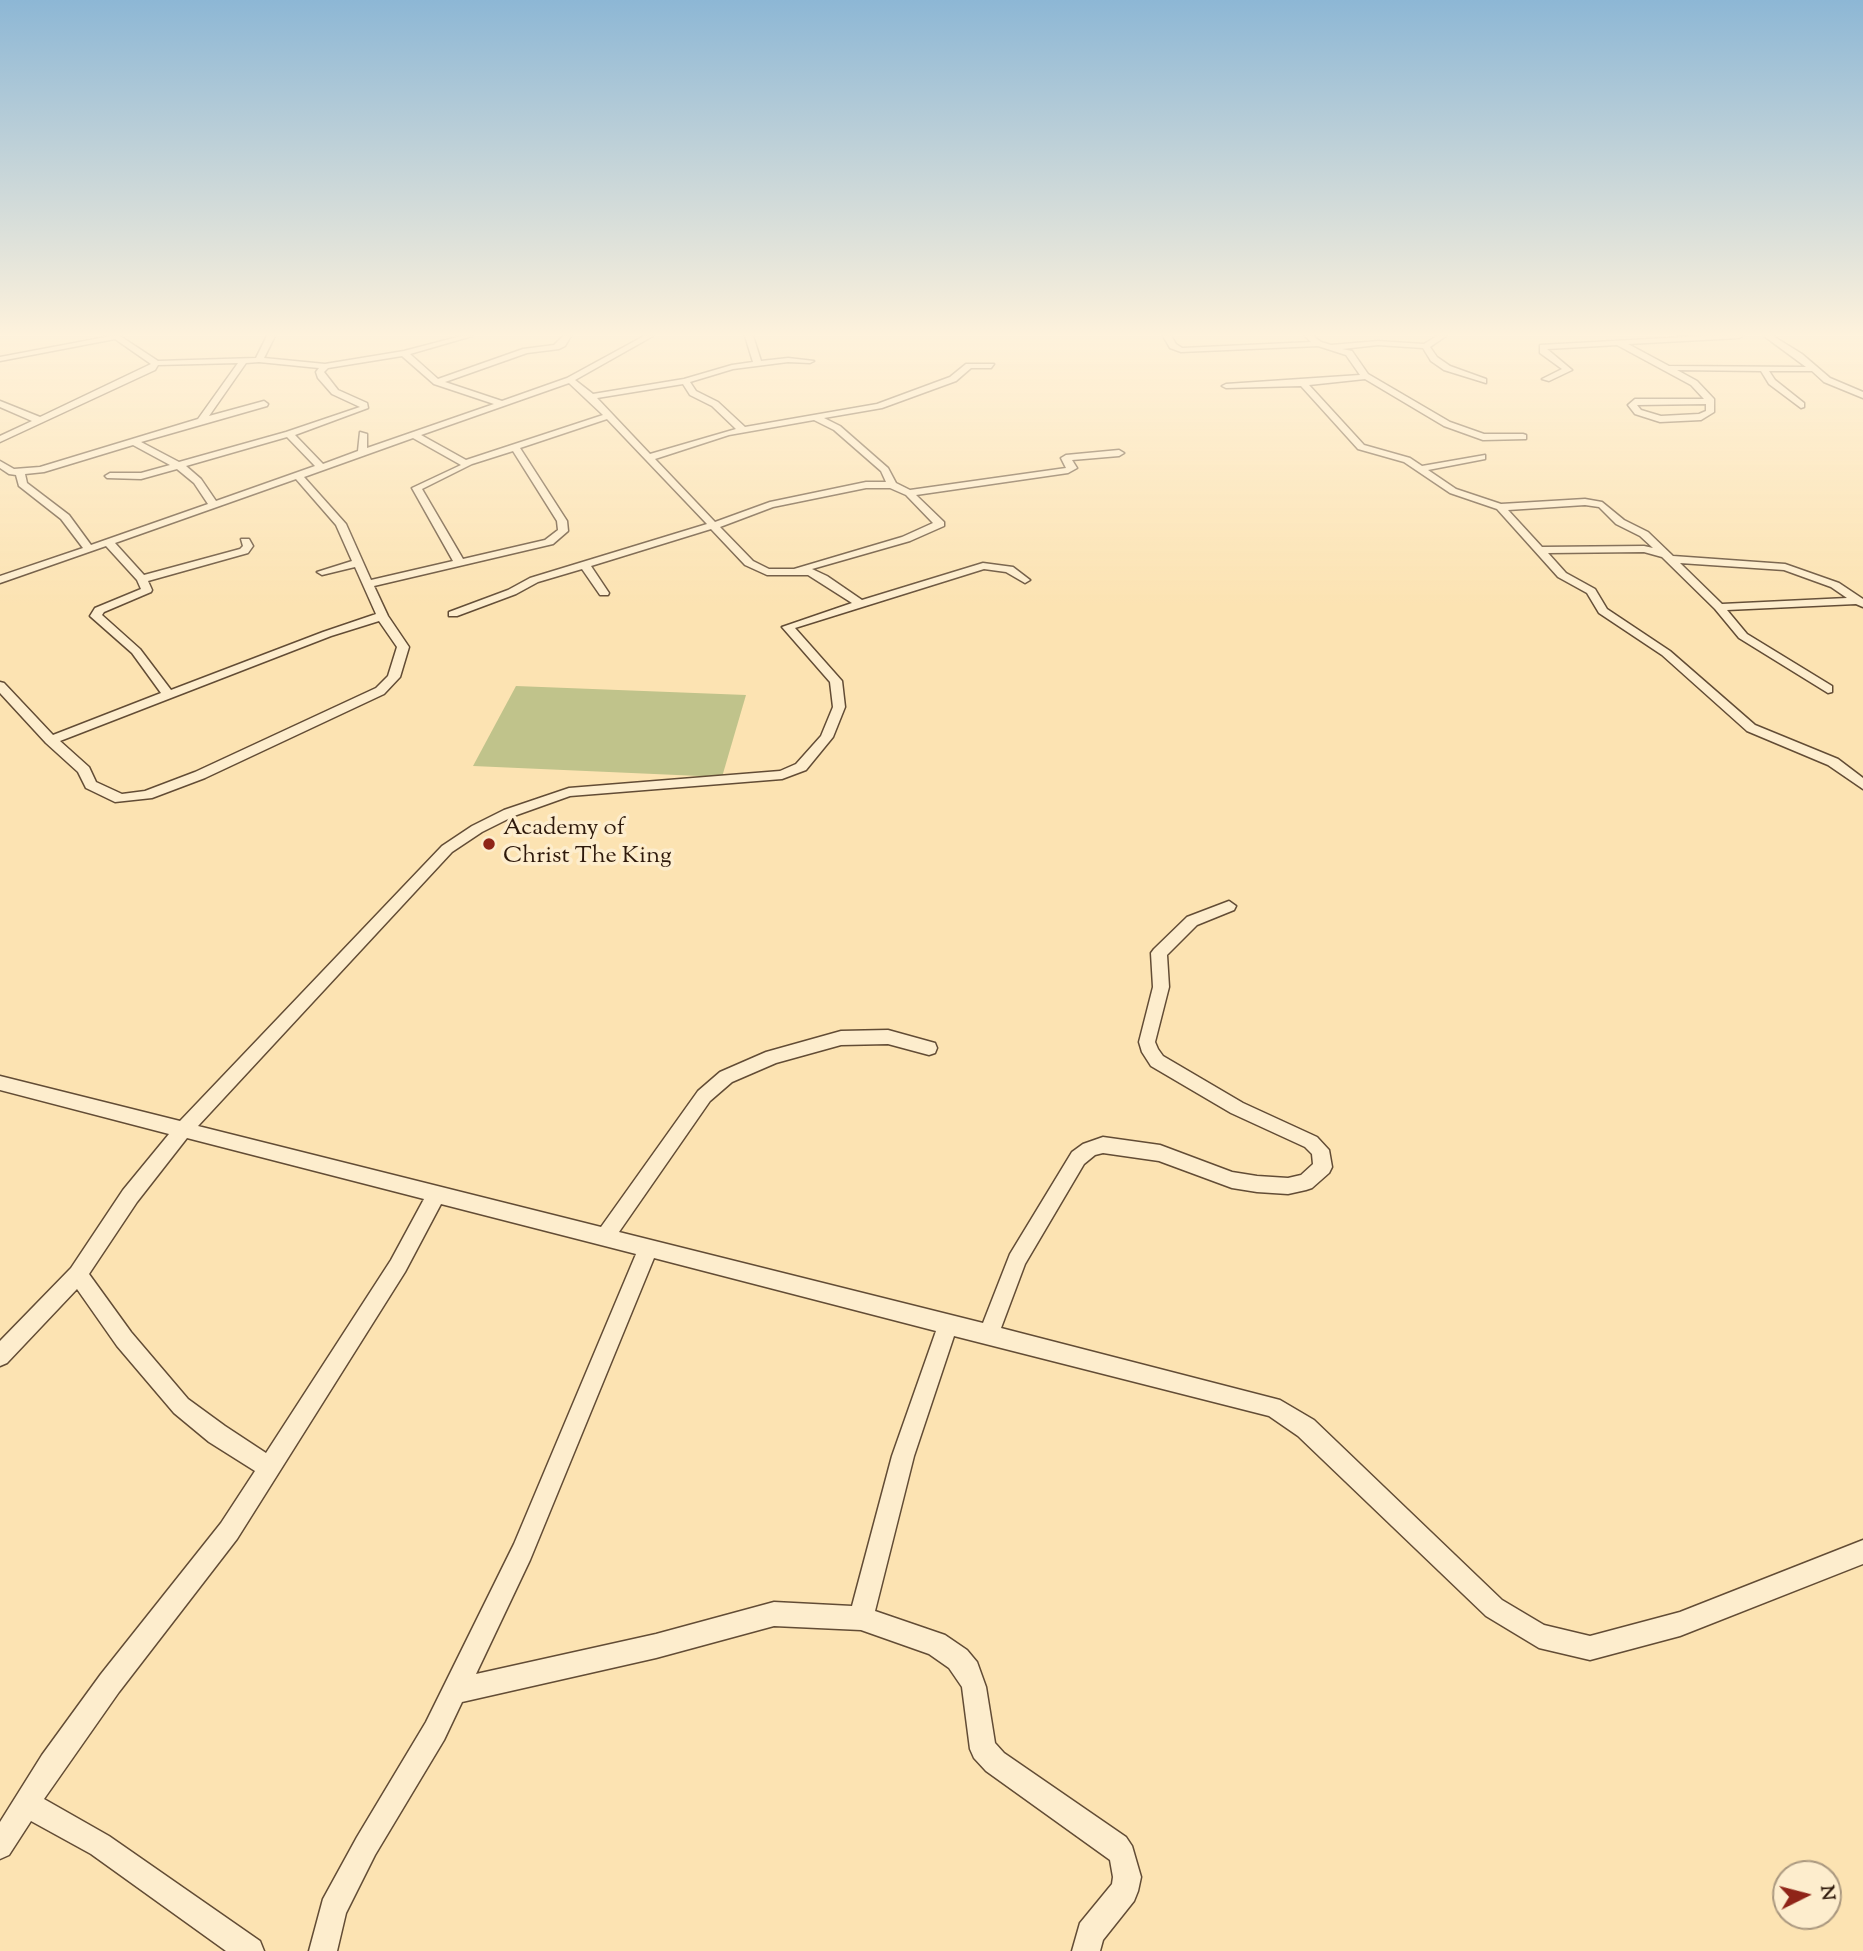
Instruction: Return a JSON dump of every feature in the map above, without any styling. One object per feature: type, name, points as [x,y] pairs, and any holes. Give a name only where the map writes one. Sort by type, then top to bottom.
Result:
[{"type":"street","points":[[0,439],[27,427]]},
{"type":"street","points":[[0,464],[20,473],[41,470],[183,427]]},
{"type":"street","points":[[110,476],[141,476],[309,427]]},
{"type":"street","points":[[0,580],[440,427]]},
{"type":"street","points":[[416,436],[467,463],[577,427]]},
{"type":"street","points":[[618,427],[710,525],[759,570],[796,571],[823,578],[860,604]]},
{"type":"street","points":[[740,427],[743,430]]},
{"type":"street","points":[[647,458],[758,427]]},
{"type":"street","points":[[835,427],[885,470],[892,485]]},
{"type":"street","points":[[1342,427],[1360,447],[1401,458],[1423,468],[1453,491],[1500,507],[1598,503],[1620,522],[1644,534],[1719,607],[1743,636],[1828,689]]},
{"type":"street","points":[[1457,427],[1483,437],[1523,437]]},
{"type":"street","points":[[289,434],[322,468]]},
{"type":"street","points":[[362,454],[363,434]]},
{"type":"street","points":[[136,443],[177,465],[198,481],[214,506]]},
{"type":"street","points":[[369,584],[549,542],[563,531],[562,521],[516,449]]},
{"type":"street","points":[[909,493],[1068,470],[1072,468],[1066,458],[1119,453]]},
{"type":"street","points":[[1423,468],[1482,457]]},
{"type":"street","points":[[459,562],[417,488],[424,482],[466,468],[467,463]]},
{"type":"street","points":[[20,473],[22,484],[65,517],[89,549]]},
{"type":"street","points":[[0,686],[51,740],[84,770],[91,785],[120,799],[147,795],[200,775],[380,691],[394,677],[403,647],[382,616],[341,524],[298,476]]},
{"type":"street","points":[[453,614],[512,592],[525,583],[584,563],[770,505],[857,486],[892,485],[909,493],[940,524],[905,539],[796,571]]},
{"type":"street","points":[[1500,507],[1562,575],[1591,591],[1602,611],[1666,653],[1751,728],[1833,762],[1863,785]]},
{"type":"street","points":[[142,579],[244,551],[248,546],[245,541]]},
{"type":"street","points":[[108,542],[142,579],[147,590],[99,610],[96,616],[136,651],[168,694]]},
{"type":"street","points":[[1539,550],[1644,549],[1667,557],[1785,567],[1835,584],[1860,603]]},
{"type":"street","points":[[322,572],[359,562]]},
{"type":"street","points":[[584,563],[604,593]]},
{"type":"street","points":[[0,1356],[78,1274],[130,1196],[182,1131],[447,849],[477,829],[509,814],[569,792],[765,779],[801,766],[827,737],[839,707],[839,693],[836,681],[789,627],[983,566],[1009,569],[1025,580]]},
{"type":"street","points":[[1719,607],[1860,603]]},
{"type":"street","points":[[51,740],[382,616]]},
{"type":"street","points":[[988,1336],[1017,1260],[1078,1158],[1089,1149],[1103,1145],[1160,1153],[1232,1180],[1257,1184],[1288,1186],[1306,1182],[1323,1167],[1320,1150],[1311,1142],[1237,1108],[1157,1060],[1150,1052],[1147,1042],[1161,987],[1159,953],[1192,921],[1229,906]]},
{"type":"street","points":[[604,1238],[704,1096],[726,1077],[772,1057],[841,1038],[888,1037],[929,1048]]},
{"type":"street","points":[[0,1083],[1273,1407],[1306,1427],[1494,1608],[1539,1636],[1590,1648],[1680,1624],[1863,1552]]},
{"type":"street","points":[[0,1846],[110,1683],[229,1531],[398,1265],[436,1195]]},
{"type":"street","points":[[323,1951],[333,1909],[454,1691],[522,1552],[648,1249]]},
{"type":"street","points":[[78,1274],[124,1339],[181,1406],[217,1434],[269,1467]]},
{"type":"street","points":[[861,1618],[903,1456],[948,1325]]},
{"type":"street","points":[[454,1691],[656,1646],[774,1614],[861,1618],[936,1644],[958,1659],[974,1687],[984,1749],[1018,1780],[1117,1846],[1123,1855],[1127,1877],[1124,1891],[1090,1933],[1086,1951]]},
{"type":"street","points":[[26,1804],[100,1845],[250,1951]]},
{"type":"green space","points":[[516,686],[746,695],[722,777],[473,766]]},
{"type":"place","name":"Academy of Christ The King","points":[[489,844]]}]
